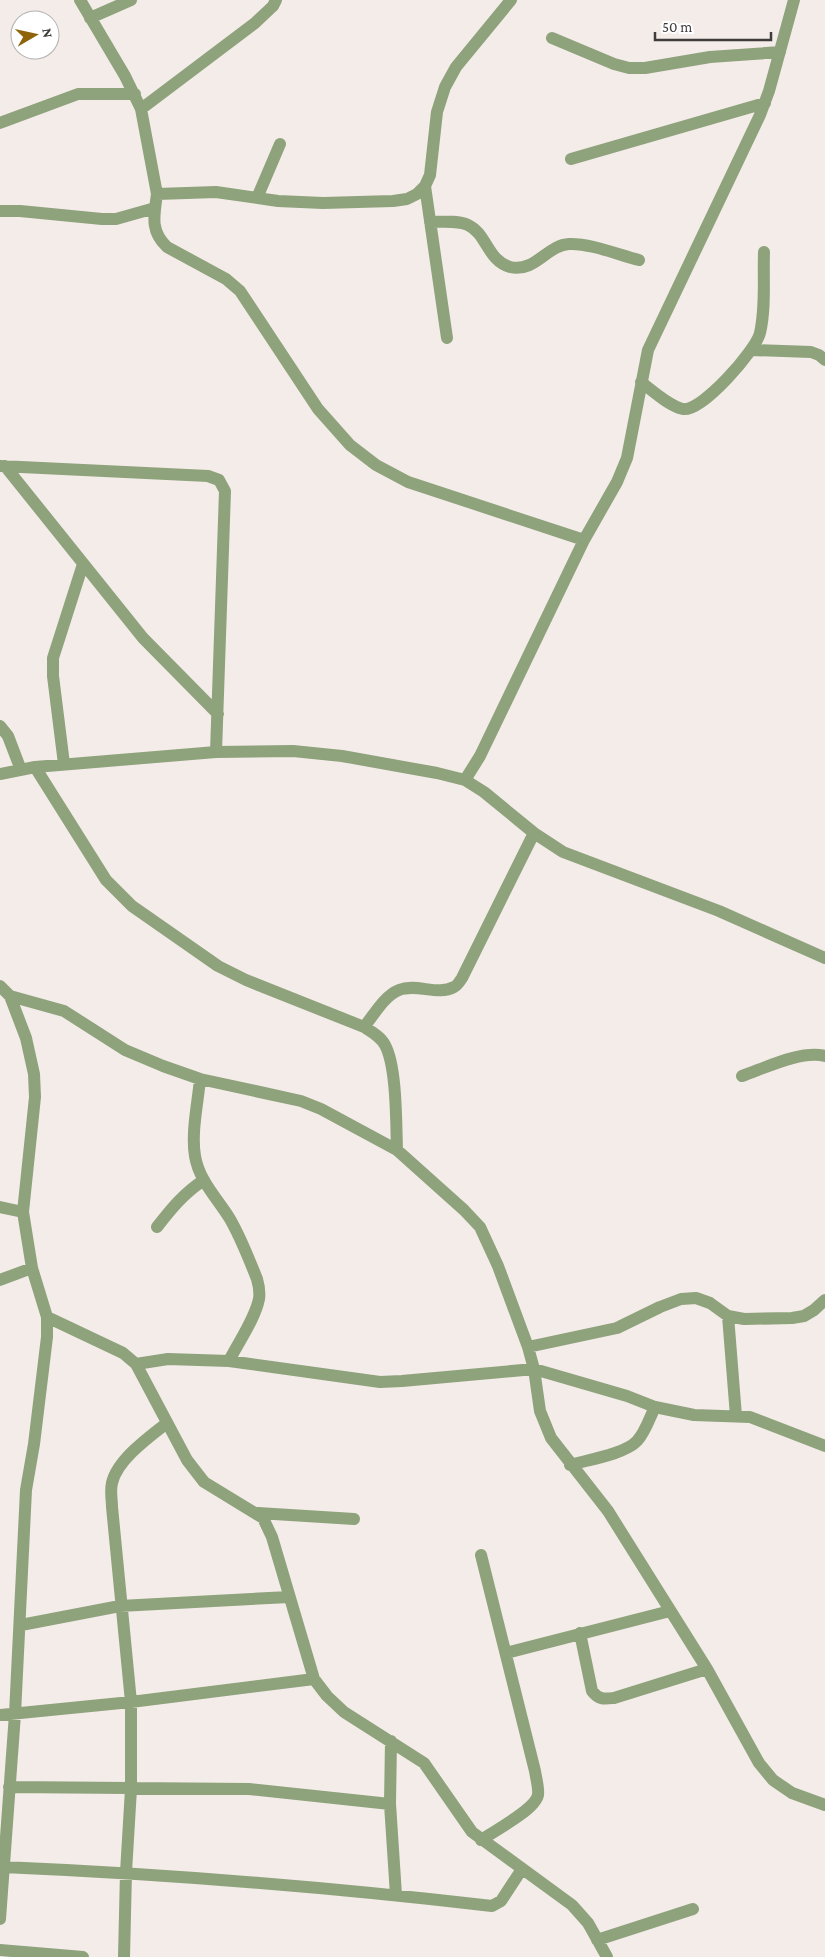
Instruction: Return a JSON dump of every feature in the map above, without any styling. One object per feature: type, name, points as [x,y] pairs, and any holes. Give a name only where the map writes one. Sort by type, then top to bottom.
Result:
[{"type":"street","points":[[80,0],[135,94],[141,109],[157,194],[155,232],[167,247],[226,278],[240,291],[318,409],[338,433],[376,465],[408,482],[584,540]]},
{"type":"street","points":[[90,18],[131,0]]},
{"type":"street","points":[[141,109],[255,22],[273,6],[276,0]]},
{"type":"street","points":[[157,194],[208,191],[314,203],[393,201],[407,199],[417,194],[425,186],[430,175],[437,112],[445,87],[456,67],[511,0]]},
{"type":"street","points":[[465,780],[487,742],[584,540],[617,482],[628,458],[648,350],[765,103],[794,0]]},
{"type":"street","points":[[552,38],[614,64],[629,68],[645,68],[710,57],[780,52]]},
{"type":"street","points":[[0,123],[78,94],[135,94]]},
{"type":"street","points":[[571,159],[765,103]]},
{"type":"street","points":[[257,198],[280,144]]},
{"type":"street","points":[[425,186],[446,338]]},
{"type":"street","points":[[0,211],[116,219],[155,208]]},
{"type":"street","points":[[430,222],[461,223],[470,226],[478,232],[493,256],[510,267],[522,268],[535,262],[558,246],[569,244],[639,260]]},
{"type":"street","points":[[641,382],[674,406],[685,409],[693,408],[709,396],[756,343],[762,323],[764,252]]},
{"type":"street","points":[[751,350],[811,352],[825,360]]},
{"type":"street","points":[[2,466],[143,638],[218,714]]},
{"type":"street","points":[[2,466],[208,476],[218,480],[225,491],[216,752]]},
{"type":"street","points":[[64,764],[53,676],[53,658],[84,564]]},
{"type":"street","points":[[0,726],[8,736],[21,770]]},
{"type":"street","points":[[0,774],[35,767],[64,764],[216,752],[293,751],[437,772],[465,780],[484,792],[534,834],[563,852],[719,911],[825,958]]},
{"type":"street","points":[[35,767],[106,880],[132,906],[218,966],[246,980],[364,1027],[385,1044],[393,1083],[397,1150]]},
{"type":"street","points":[[364,1027],[390,996],[400,989],[442,990],[454,987],[462,978],[534,834]]},
{"type":"street","points":[[0,986],[10,996],[26,1038],[34,1082],[35,1097],[23,1212],[32,1268],[47,1317],[47,1337],[34,1444],[26,1490],[16,1714],[0,1920]]},
{"type":"street","points":[[10,996],[64,1011],[125,1050],[162,1066],[200,1079],[301,1101],[321,1109],[397,1150],[464,1210],[480,1227],[498,1266],[528,1347],[534,1369],[540,1411],[544,1425],[551,1438],[570,1465],[608,1511],[708,1669],[759,1763],[773,1780],[792,1793],[825,1805]]},
{"type":"street","points":[[742,1076],[800,1056],[811,1054],[825,1056]]},
{"type":"street","points":[[200,1079],[194,1144],[195,1157],[204,1180],[230,1220],[257,1279],[259,1289],[256,1309],[229,1361]]},
{"type":"street","points":[[157,1227],[179,1199],[204,1180]]},
{"type":"street","points":[[0,1208],[23,1212]]},
{"type":"street","points":[[0,1280],[32,1268]]},
{"type":"street","points":[[528,1347],[617,1328],[681,1299],[696,1298],[710,1303],[728,1316],[744,1319],[804,1316],[825,1300]]},
{"type":"street","points":[[728,1316],[736,1416]]},
{"type":"street","points":[[47,1317],[124,1353],[136,1364],[187,1460],[204,1482],[258,1513],[268,1525],[314,1679],[327,1696],[344,1712],[424,1763],[464,1822],[481,1840],[572,1906],[588,1923],[607,1957]]},
{"type":"street","points":[[136,1364],[168,1359],[229,1361],[380,1382],[534,1369],[627,1396],[656,1407],[694,1415],[750,1417],[825,1446]]},
{"type":"street","points":[[570,1465],[612,1453],[633,1444],[640,1436],[656,1407]]},
{"type":"street","points":[[124,1957],[126,1872],[131,1789],[130,1702],[120,1606],[112,1507],[112,1483],[123,1463],[167,1422]]},
{"type":"street","points":[[258,1513],[354,1519]]},
{"type":"street","points":[[481,1555],[535,1771],[538,1796],[534,1803],[523,1812],[481,1840]]},
{"type":"street","points":[[21,1625],[120,1606],[290,1597]]},
{"type":"street","points":[[506,1652],[670,1611]]},
{"type":"street","points":[[580,1633],[592,1691],[597,1698],[614,1698],[708,1669]]},
{"type":"street","points":[[0,1715],[130,1702],[314,1679]]},
{"type":"street","points":[[390,1741],[390,1804],[396,1895]]},
{"type":"street","points":[[9,1787],[249,1789],[390,1804]]},
{"type":"street","points":[[3,1867],[126,1872],[396,1895],[492,1906],[501,1901],[522,1869]]},
{"type":"street","points":[[597,1940],[693,1908]]},
{"type":"street","points":[[0,1950],[84,1957]]}]
